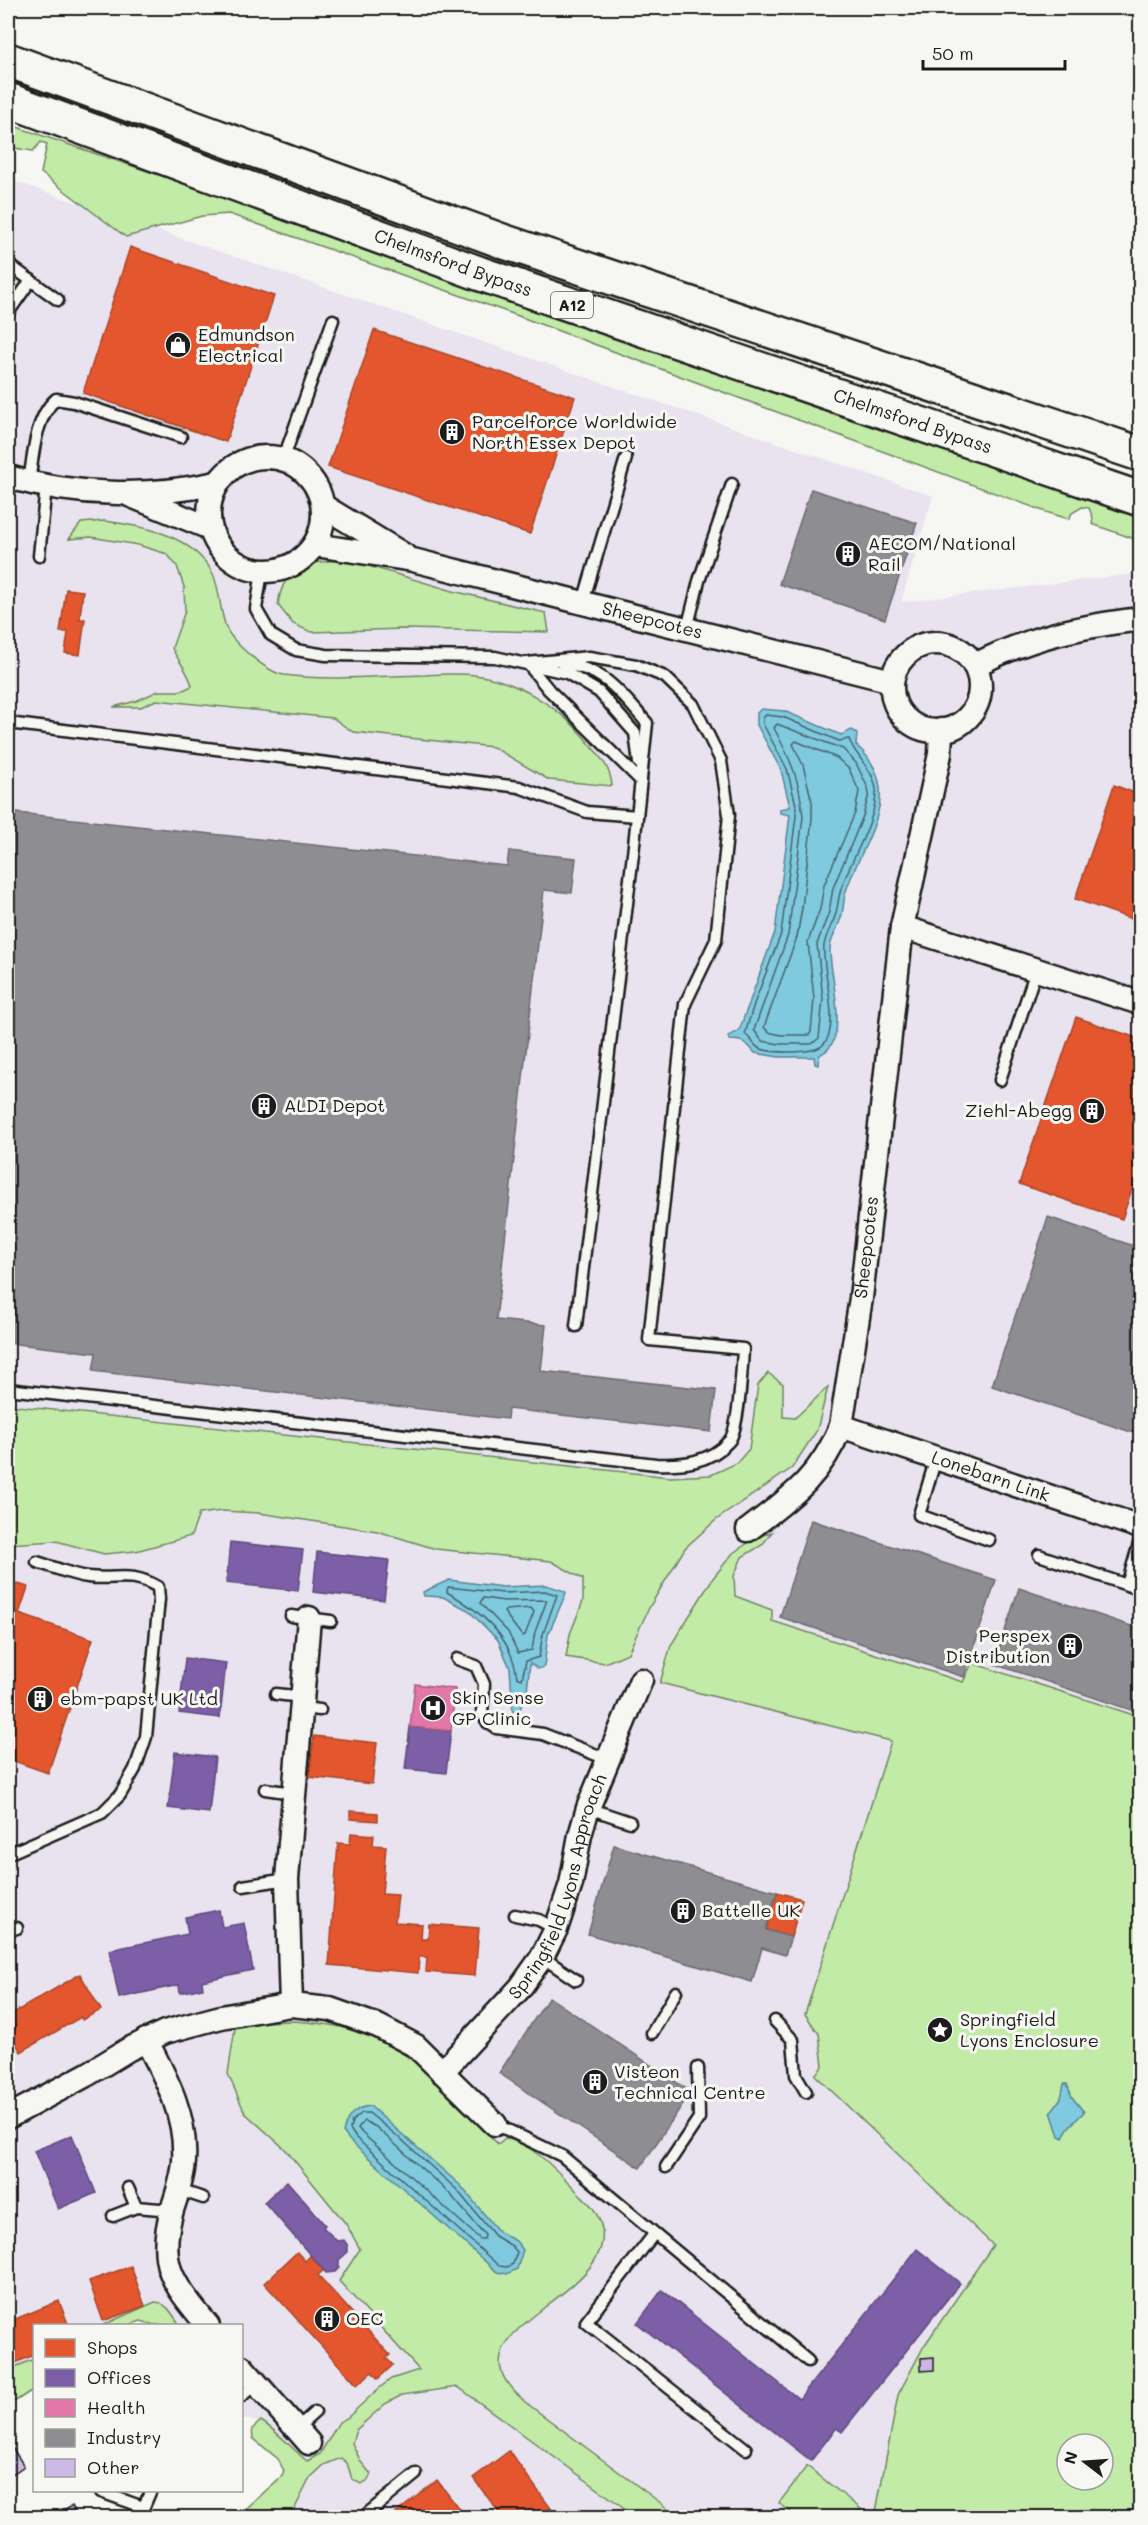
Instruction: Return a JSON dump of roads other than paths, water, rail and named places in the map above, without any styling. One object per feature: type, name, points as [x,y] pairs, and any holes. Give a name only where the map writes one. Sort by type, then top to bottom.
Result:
[{"type":"highway","name":"Chelmsford Bypass","points":[[8,60],[505,242],[1140,454]]},
{"type":"highway","name":"Chelmsford Bypass","points":[[8,100],[481,274],[1140,499]]},
{"type":"street","points":[[268,456],[301,468],[312,479],[323,507],[322,526],[315,545],[305,557],[292,566],[278,571],[262,572],[245,568],[229,559],[217,545],[210,528],[210,503],[217,483],[231,468],[249,459],[268,456]]},
{"type":"street","points":[[28,482],[124,494],[197,488],[217,483]]},
{"type":"street","points":[[124,494],[210,528]]},
{"type":"street","name":"Sheepcotes","points":[[323,507],[413,560]]},
{"type":"street","name":"Sheepcotes","points":[[315,545],[413,560],[892,681]]},
{"type":"street","points":[[975,665],[1012,647],[1073,628],[1140,618]]},
{"type":"street","points":[[942,643],[964,652],[975,665],[980,682],[980,695],[973,712],[963,722],[948,730],[927,730],[916,726],[904,717],[895,702],[892,681],[897,667],[910,651],[927,644],[942,643]]},
{"type":"street","name":"Sheepcotes","points":[[748,1530],[813,1478],[834,1445],[841,1426],[861,1298],[902,927],[940,754],[942,730]]},
{"type":"street","points":[[902,927],[1140,1003]]},
{"type":"street","name":"Lonebarn Link","points":[[841,1426],[1140,1527]]},
{"type":"street","points":[[291,2005],[287,1879],[293,1793],[307,1705],[311,1619]]},
{"type":"street","name":"Springfield Lyons Approach","points":[[442,2072],[520,1988],[542,1957],[556,1929],[571,1884],[580,1835],[588,1808],[641,1680]]},
{"type":"street","points":[[8,2117],[146,2040],[165,2032],[221,2017],[291,2005],[330,2009],[378,2026],[416,2046],[495,2124]]},
{"type":"street","points":[[146,2040],[169,2082],[179,2109],[183,2133],[184,2161],[165,2245],[170,2272],[177,2287],[207,2324]]},
{"type":"street","points":[[246,2383],[302,2436]]},
{"type":"lane","points":[[8,264],[58,300]]},
{"type":"lane","points":[[8,313],[31,280]]},
{"type":"lane","points":[[283,460],[333,320]]},
{"type":"lane","points":[[39,556],[28,482],[46,409],[56,399],[74,402],[181,437]]},
{"type":"lane","points":[[584,602],[626,458]]},
{"type":"lane","points":[[687,629],[699,581],[732,484]]},
{"type":"lane","points":[[262,572],[256,609],[271,635],[296,650],[326,656],[495,657],[567,673],[599,692],[635,733],[641,781]]},
{"type":"lane","points":[[8,1389],[656,1464],[686,1465],[711,1455],[730,1440],[738,1404],[743,1349],[649,1340],[685,1004],[716,940],[720,908],[729,815],[721,761],[693,704],[664,678],[636,665],[589,657],[527,663]]},
{"type":"lane","points":[[527,663],[549,690],[641,781]]},
{"type":"lane","points":[[527,663],[575,665],[609,680],[647,723],[576,1326]]},
{"type":"lane","points":[[8,723],[519,787],[587,812],[637,816]]},
{"type":"lane","points":[[1000,1080],[1036,970]]},
{"type":"lane","points":[[936,1458],[919,1515],[989,1540]]},
{"type":"lane","points":[[1127,1585],[1140,1540]]},
{"type":"lane","points":[[1039,1555],[1140,1589]]},
{"type":"lane","points":[[8,1854],[102,1813],[120,1795],[135,1769],[146,1737],[159,1599],[158,1587],[144,1579],[125,1576],[91,1578],[38,1562]]},
{"type":"lane","points":[[457,1659],[476,1666],[480,1674],[483,1684],[482,1713],[488,1723],[496,1728],[551,1736],[607,1759]]},
{"type":"lane","points":[[276,1694],[307,1705]]},
{"type":"lane","points":[[265,1790],[293,1793]]},
{"type":"lane","points":[[588,1808],[630,1821]]},
{"type":"lane","points":[[243,1886],[287,1879]]},
{"type":"lane","points":[[515,1915],[539,1920],[556,1929]]},
{"type":"lane","points":[[542,1957],[576,1980]]},
{"type":"lane","points":[[652,2033],[676,1992]]},
{"type":"lane","points":[[776,2021],[793,2040],[796,2075],[806,2092]]},
{"type":"lane","points":[[666,2167],[699,2118],[698,2068]]},
{"type":"lane","points":[[495,2124],[562,2156],[808,2361]]},
{"type":"lane","points":[[128,2188],[136,2207]]},
{"type":"lane","points":[[113,2216],[136,2207],[202,2198]]},
{"type":"lane","points":[[654,2234],[586,2322],[746,2449]]},
{"type":"lane","points":[[302,2436],[315,2412]]},
{"type":"lane","points":[[362,2517],[416,2474]]},
{"type":"lane","points":[[101,2492],[141,2512],[150,2492]]},
{"type":"water","points":[[761,709],[784,711],[841,735],[852,730],[857,733],[856,745],[871,762],[879,780],[880,798],[877,816],[846,891],[841,918],[830,948],[837,1027],[829,1048],[819,1056],[818,1065],[815,1064],[814,1057],[779,1057],[755,1053],[741,1041],[729,1040],[728,1036],[739,1031],[775,932],[790,815],[780,813],[780,809],[790,807],[781,770],[757,725],[757,713]]},
{"type":"water","points":[[449,1580],[503,1587],[546,1585],[565,1591],[548,1635],[544,1667],[538,1669],[530,1663],[527,1691],[518,1714],[513,1713],[510,1668],[498,1640],[468,1610],[443,1597],[424,1596],[423,1592]]},
{"type":"water","points":[[1064,2084],[1067,2084],[1072,2097],[1084,2112],[1068,2128],[1063,2138],[1059,2136],[1051,2112],[1061,2098]]},
{"type":"water","points":[[370,2106],[460,2185],[499,2232],[516,2241],[523,2250],[517,2269],[507,2274],[497,2272],[351,2142],[343,2132],[347,2121],[355,2111]]},
{"type":"place","name":"Edmundson Electrical","points":[[178,345]]},
{"type":"place","name":"Parcelforce Worldwide North Essex Depot","points":[[452,432]]},
{"type":"place","name":"AECOM/National Rail","points":[[848,554]]},
{"type":"place","name":"ALDI Depot","points":[[264,1106]]},
{"type":"place","name":"Ziehl-Abegg","points":[[1092,1111]]},
{"type":"place","name":"Perspex Distribution","points":[[1070,1646]]},
{"type":"place","name":"ebm-papst UK Ltd","points":[[40,1699]]},
{"type":"place","name":"Skin Sense GP Clinic","points":[[433,1708]]},
{"type":"place","name":"Battelle UK","points":[[683,1911]]},
{"type":"place","name":"Springfield Lyons Enclosure","points":[[940,2030]]},
{"type":"place","name":"Visteon Technical Centre","points":[[595,2082]]},
{"type":"place","name":"OEC","points":[[327,2319]]}]
